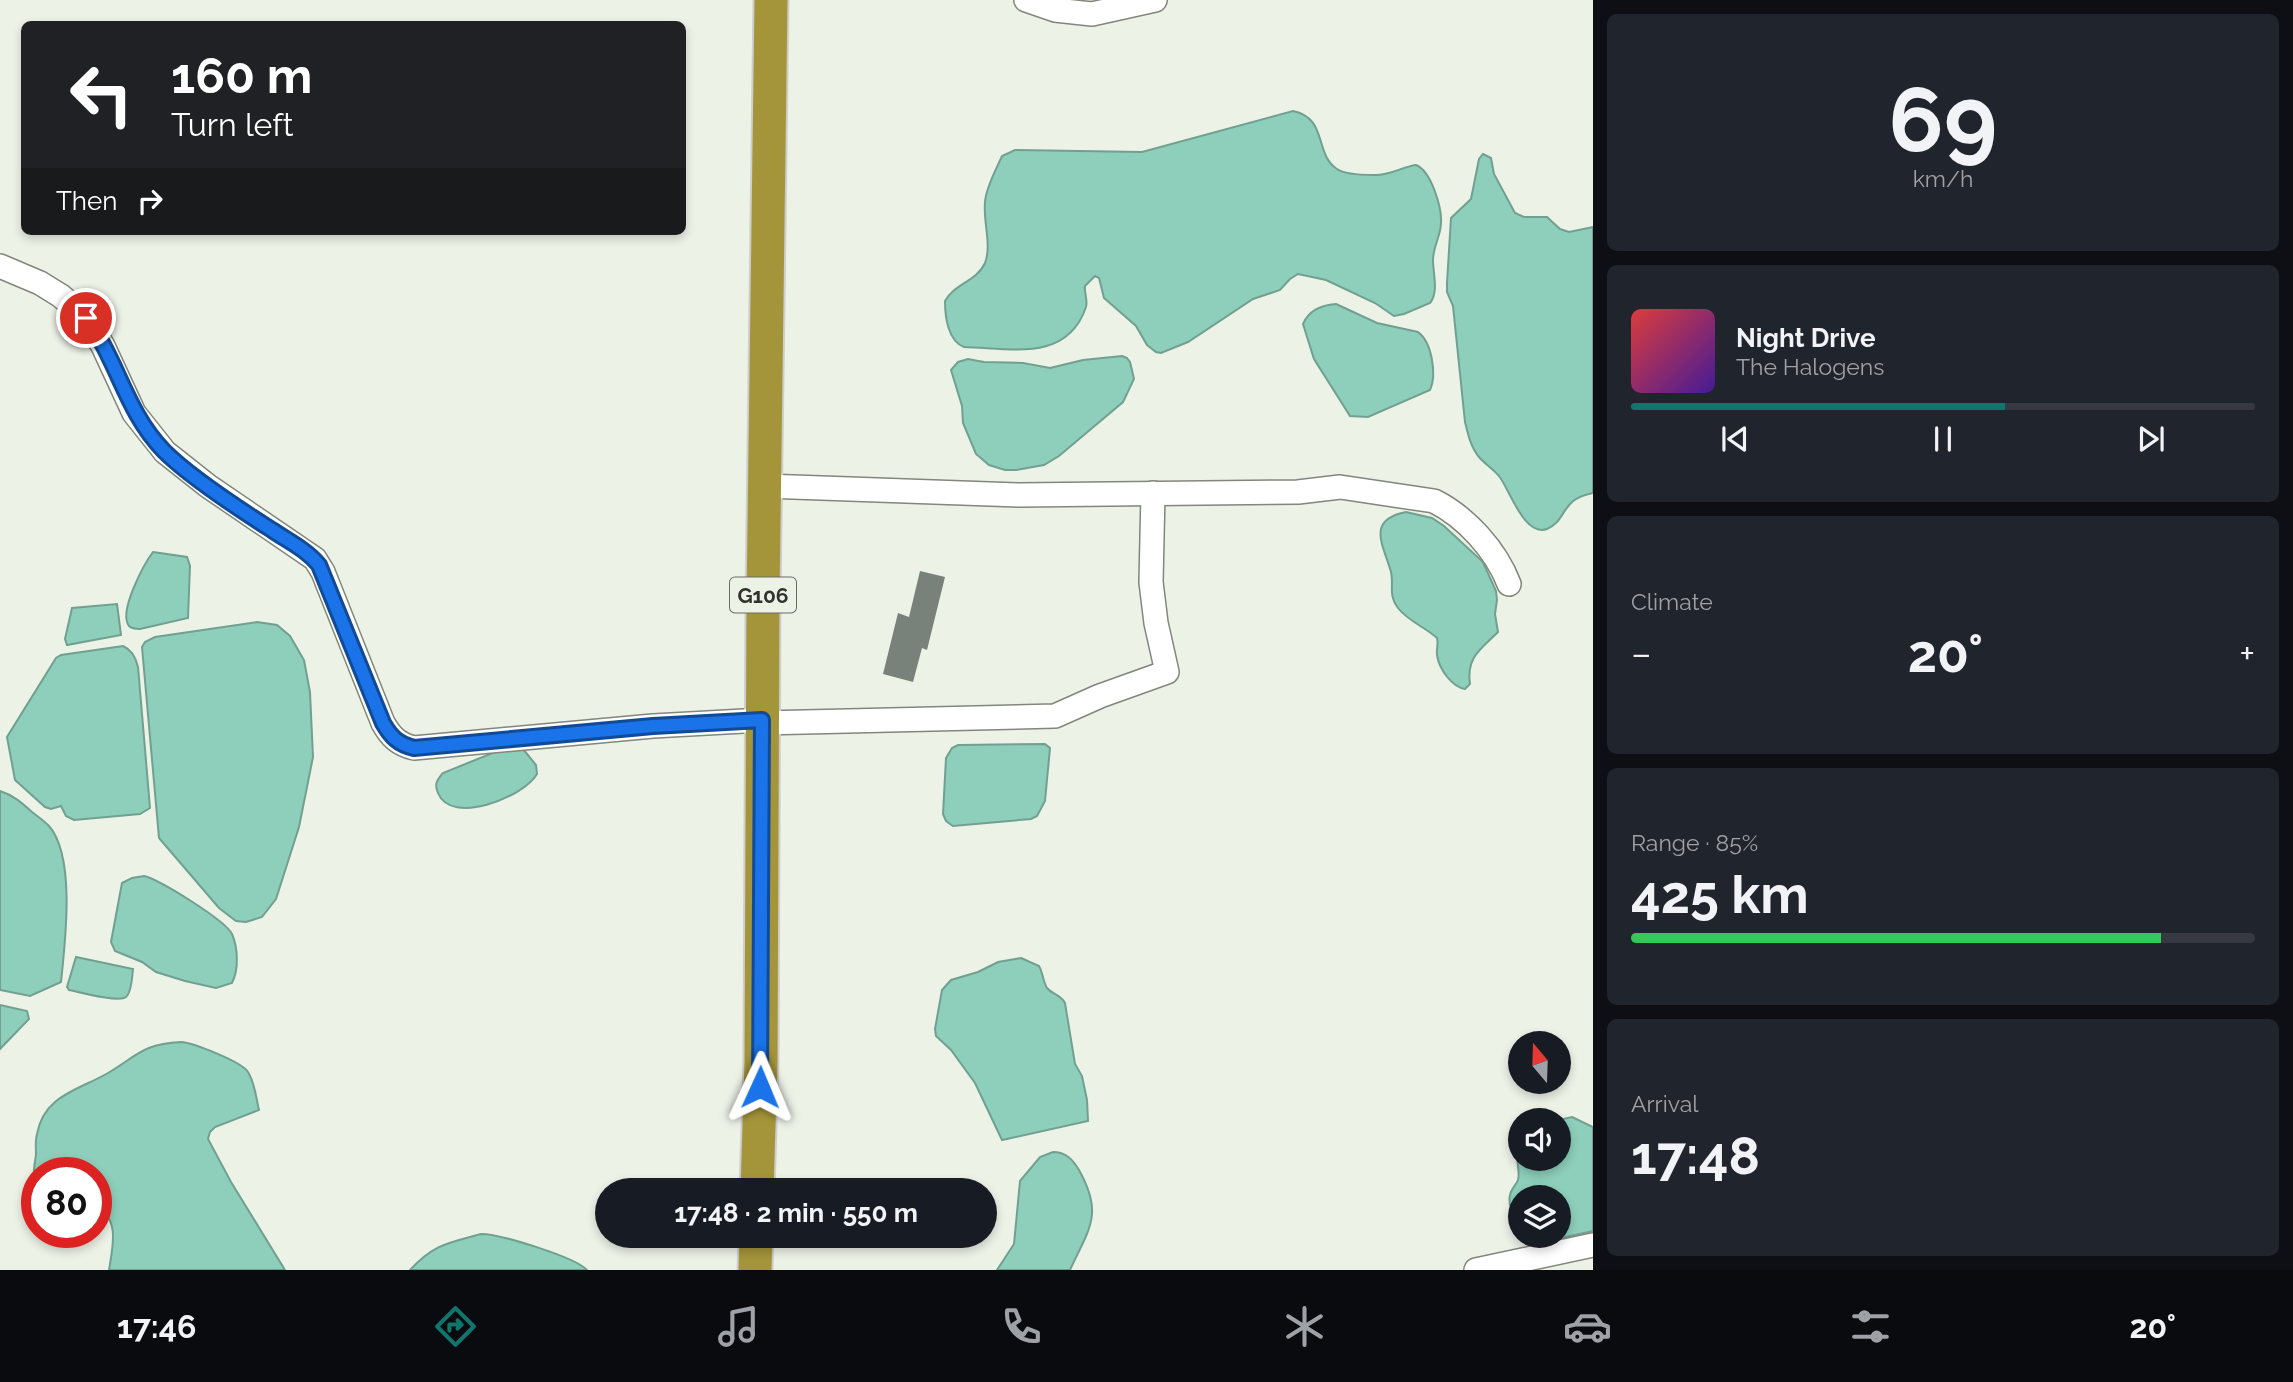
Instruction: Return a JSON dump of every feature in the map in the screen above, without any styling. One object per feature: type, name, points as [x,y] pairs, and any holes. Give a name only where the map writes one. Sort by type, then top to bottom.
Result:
[{"type":"highway","name":"G106","points":[[757,1178],[761,1049],[762,722],[771,0]]},
{"type":"highway","points":[[755,1270],[756,1248]]},
{"type":"street","points":[[1026,0],[1055,10],[1092,15],[1154,0]]},
{"type":"street","points":[[0,266],[40,283],[61,296],[86,318],[103,346],[135,413],[165,452],[208,486],[315,559],[323,572],[383,723],[390,735],[401,745],[414,748],[598,730],[762,722],[1055,716],[1100,696],[1167,672],[1150,582],[1153,493]]},
{"type":"street","points":[[765,486],[1020,495],[1298,492],[1340,487],[1434,501],[1460,517],[1500,562],[1510,584]]},
{"type":"street","points":[[1476,1270],[1593,1245]]},
{"type":"shaded area","points":[[1293,111],[1311,121],[1325,155],[1340,171],[1379,175],[1416,165],[1426,174],[1434,190],[1441,216],[1441,228],[1433,255],[1435,283],[1430,303],[1394,316],[1375,303],[1326,280],[1298,274],[1280,290],[1253,299],[1188,342],[1161,353],[1147,345],[1136,326],[1104,298],[1099,278],[1095,276],[1085,286],[1086,307],[1077,325],[1065,337],[1051,345],[1018,350],[964,347],[954,340],[947,321],[945,301],[954,290],[977,274],[985,263],[988,249],[986,196],[1002,156],[1015,150],[1142,152]]},
{"type":"shaded area","points":[[1483,154],[1491,158],[1494,174],[1515,213],[1524,217],[1547,217],[1560,229],[1569,232],[1593,227],[1593,493],[1575,500],[1558,521],[1547,529],[1539,530],[1531,526],[1518,511],[1499,476],[1476,453],[1465,422],[1453,306],[1447,292],[1451,218],[1471,199],[1479,159]]},
{"type":"shaded area","points":[[1336,304],[1377,323],[1418,332],[1427,343],[1432,359],[1430,390],[1368,417],[1350,416],[1314,359],[1303,324],[1316,309]]},
{"type":"shaded area","points":[[1122,356],[1130,362],[1134,379],[1123,402],[1059,456],[1044,465],[1005,470],[989,465],[976,454],[963,423],[962,406],[951,370],[958,362],[968,359],[1050,368],[1083,360]]},
{"type":"shaded area","points":[[1406,512],[1432,518],[1444,526],[1483,562],[1496,591],[1495,614],[1498,632],[1476,654],[1470,667],[1470,684],[1465,689],[1455,685],[1443,671],[1437,655],[1437,638],[1402,613],[1393,599],[1391,572],[1382,543],[1382,527],[1394,516]]},
{"type":"shaded area","points":[[153,552],[187,557],[190,566],[188,618],[140,629],[133,628],[129,626],[127,619],[129,600]]},
{"type":"shaded area","points":[[117,604],[121,635],[67,645],[65,639],[72,608]]},
{"type":"shaded area","points":[[257,622],[277,625],[290,636],[304,660],[310,692],[313,757],[299,827],[276,899],[262,917],[246,922],[236,921],[219,908],[159,838],[142,647],[145,642],[155,637]]},
{"type":"shaded area","points":[[123,646],[133,655],[138,667],[150,808],[140,814],[74,820],[66,816],[61,806],[51,809],[45,807],[15,780],[7,737],[56,658]]},
{"type":"shaded area","points":[[1045,744],[1050,748],[1045,801],[1037,816],[1031,819],[953,826],[946,821],[943,814],[946,758],[952,748],[958,745]]},
{"type":"shaded area","points":[[523,749],[536,765],[537,774],[530,783],[503,799],[472,808],[457,807],[445,803],[438,793],[437,782],[443,773],[500,750]]},
{"type":"shaded area","points":[[0,791],[17,800],[49,826],[63,858],[67,901],[61,982],[30,996],[0,990]]},
{"type":"shaded area","points":[[144,876],[191,901],[218,920],[232,934],[237,965],[232,983],[216,988],[185,981],[156,972],[142,962],[115,951],[111,942],[122,883]]},
{"type":"shaded area","points":[[76,957],[133,969],[128,995],[116,999],[69,990],[67,987]]},
{"type":"shaded area","points":[[1021,958],[1039,966],[1047,988],[1065,1003],[1075,1064],[1082,1076],[1087,1100],[1088,1121],[1002,1140],[975,1083],[951,1050],[936,1036],[935,1029],[942,990],[951,980],[978,972],[998,962]]},
{"type":"shaded area","points":[[0,1005],[27,1011],[29,1019],[0,1049]]},
{"type":"shaded area","points":[[181,1042],[206,1049],[228,1058],[248,1072],[259,1110],[215,1127],[208,1139],[285,1270],[109,1270],[113,1244],[112,1157],[36,1157],[36,1137],[41,1121],[55,1102],[141,1052],[168,1043]]},
{"type":"shaded area","points":[[1571,1117],[1593,1127],[1593,1231],[1571,1236],[1571,1185],[1515,1185],[1519,1172],[1571,1171]]},
{"type":"shaded area","points":[[1053,1152],[1062,1153],[1072,1160],[1087,1185],[1092,1210],[1083,1243],[1070,1270],[997,1270],[1014,1244],[1020,1181],[1040,1157]]},
{"type":"shaded area","points":[[481,1234],[537,1247],[587,1270],[410,1270],[434,1250],[450,1242]]},
{"type":"building","points":[[920,571],[945,577],[927,650],[922,648],[913,682],[883,674],[898,613],[909,617]]},
{"type":"route","points":[[86,318],[94,328],[141,424],[165,452],[208,486],[315,559],[323,572],[383,723],[390,735],[401,745],[414,748],[653,726],[762,720],[760,1087]]}]
